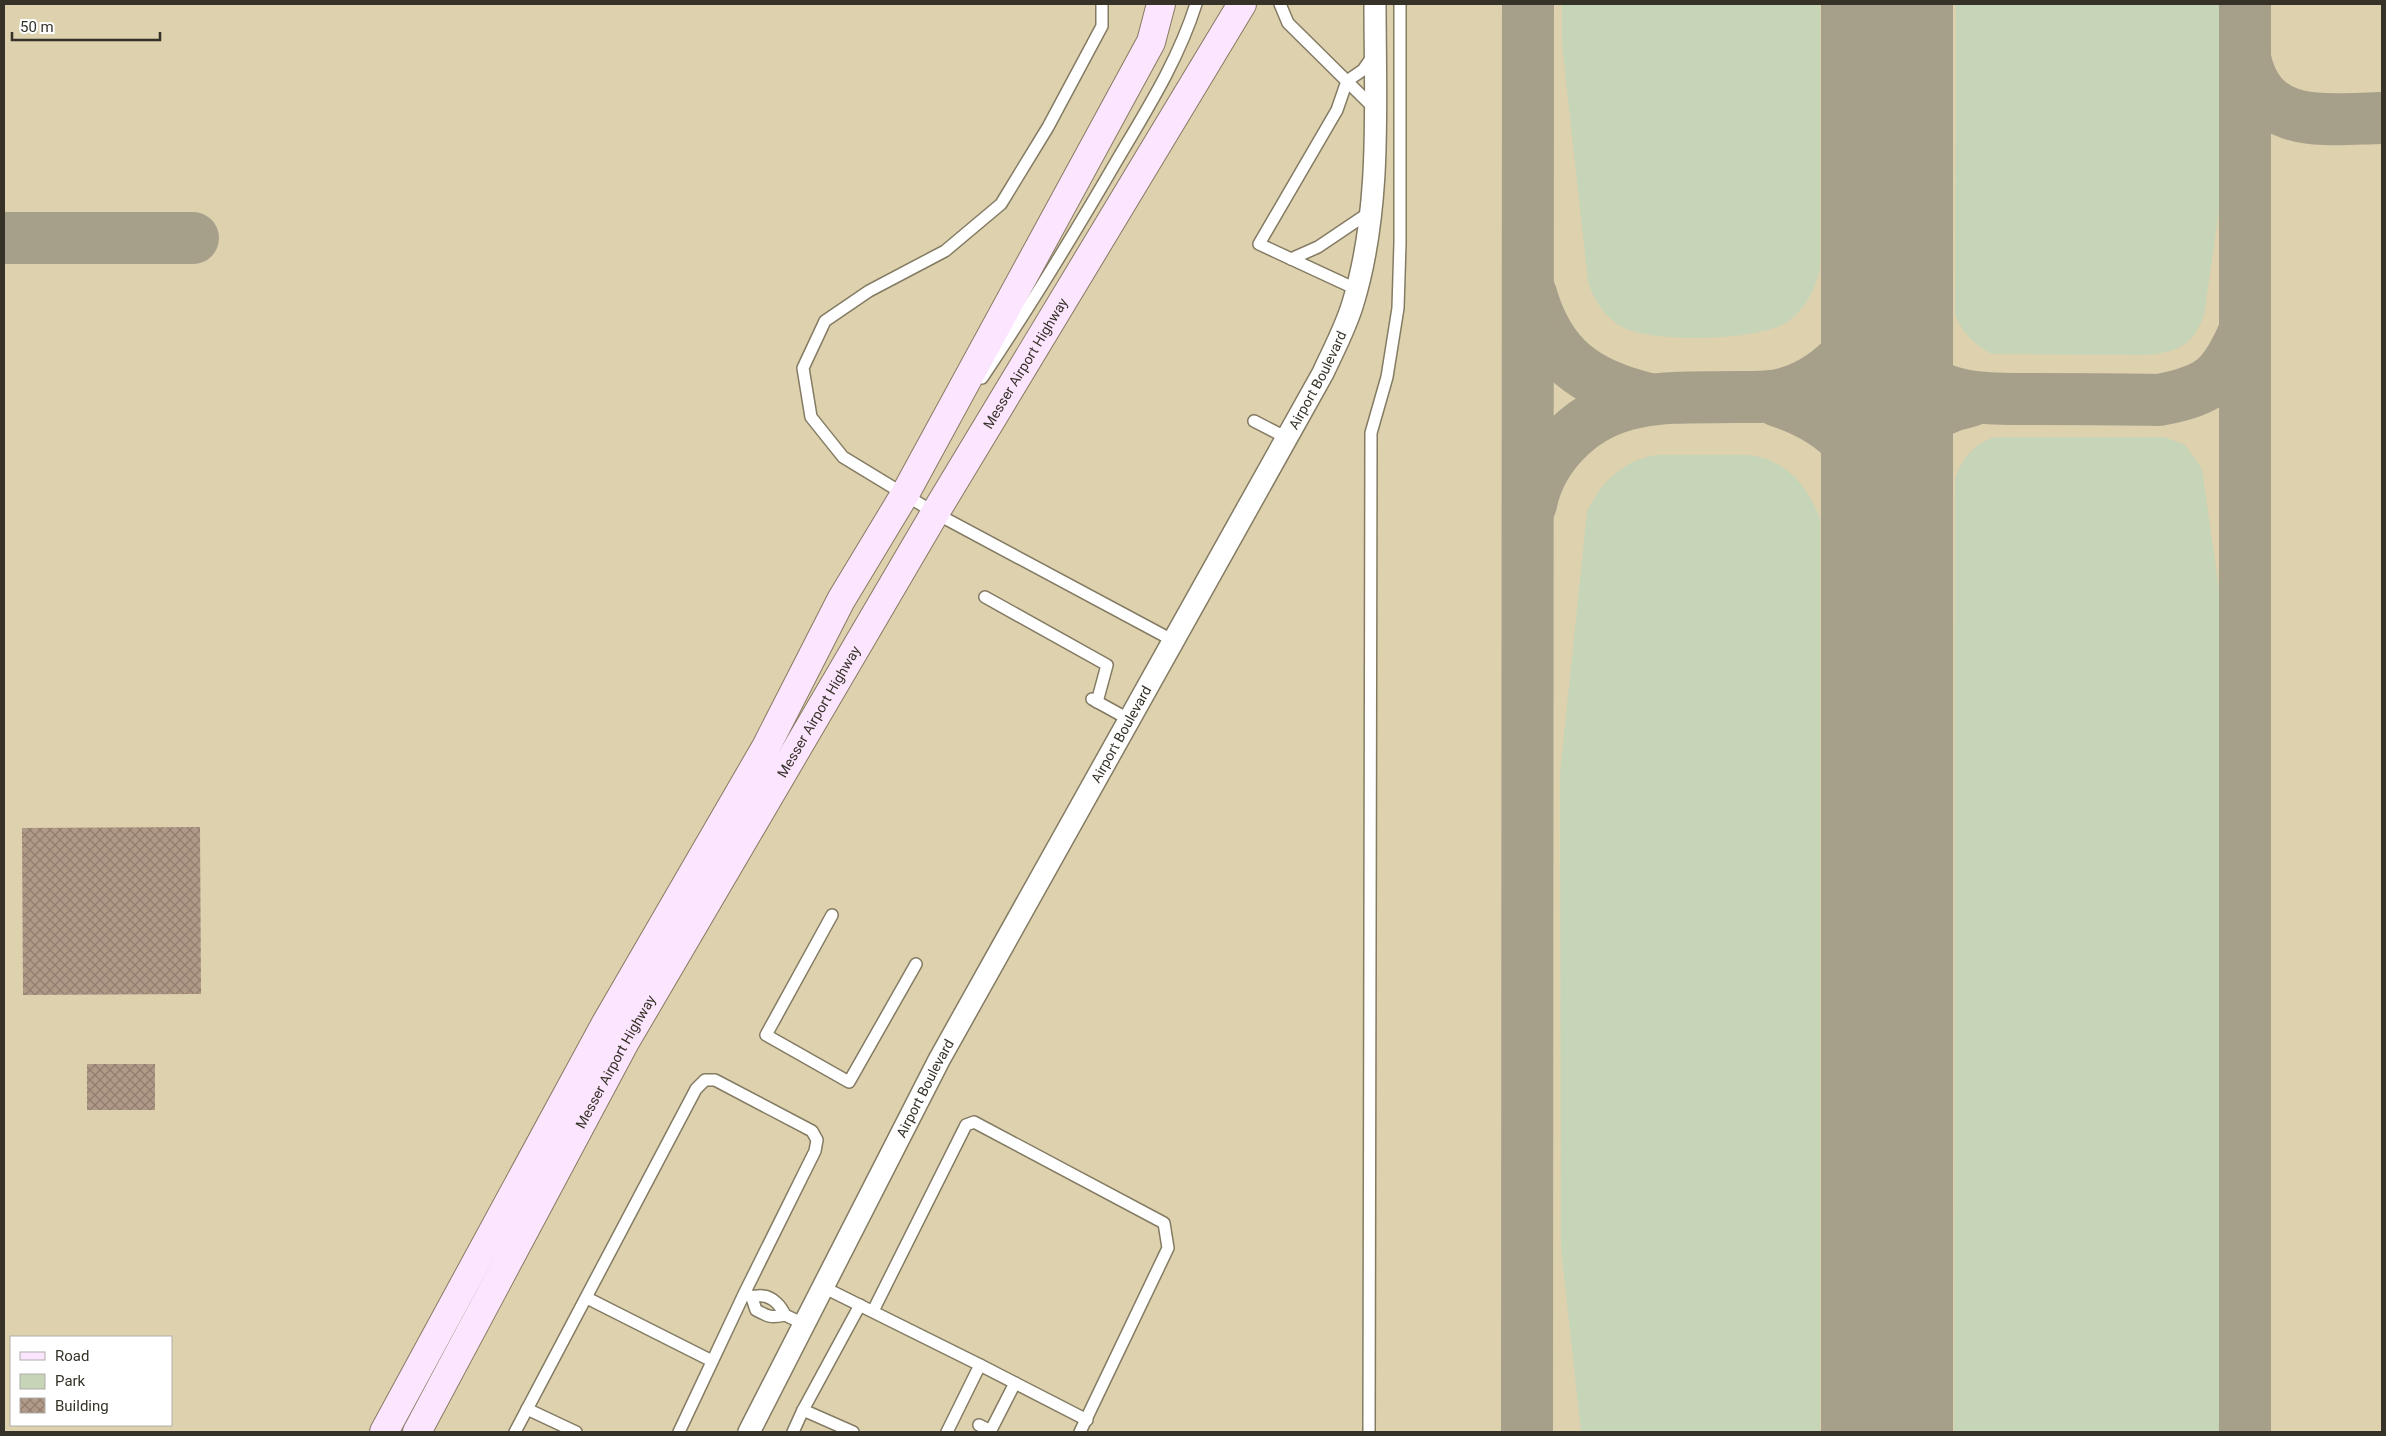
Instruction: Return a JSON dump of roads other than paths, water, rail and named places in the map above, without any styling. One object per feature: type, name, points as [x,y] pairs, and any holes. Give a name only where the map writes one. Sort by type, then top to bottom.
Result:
[{"type":"main road","name":"Messer Airport Highway","points":[[384,1432],[606,1023],[766,747],[841,600],[904,494],[1152,42],[1161,4]]},
{"type":"main road","name":"Messer Airport Highway","points":[[417,1432],[625,1042],[935,513],[1242,4]]},
{"type":"street","name":"Airport Boulevard","points":[[749,1432],[939,1060],[1323,373],[1353,304],[1370,212],[1373,185],[1375,109],[1375,4]]},
{"type":"lane","points":[[1102,4],[1102,26],[1048,127],[1001,204],[944,251],[869,291],[824,321],[803,368],[810,417],[844,457],[935,513],[1174,641]]},
{"type":"lane","name":"Messer Airport Highway","points":[[904,494],[1036,298],[1173,63],[1196,4]]},
{"type":"lane","points":[[1280,4],[1288,23],[1375,109]]},
{"type":"lane","points":[[1369,1432],[1371,433],[1387,377],[1398,308],[1400,244],[1400,4]]},
{"type":"lane","points":[[1356,289],[1259,244],[1337,110],[1347,81],[1363,70],[1375,53]]},
{"type":"lane","points":[[1291,258],[1318,247],[1370,212]]},
{"type":"lane","points":[[1254,421],[1287,438]]},
{"type":"lane","points":[[985,597],[1107,665],[1094,700],[1130,720]]},
{"type":"lane","points":[[832,915],[766,1035],[849,1082],[916,964]]},
{"type":"lane","points":[[515,1432],[696,1088],[705,1080],[716,1080],[812,1131],[817,1140],[816,1151],[748,1296],[712,1361],[679,1432]]},
{"type":"lane","points":[[873,1312],[966,1124],[974,1122],[985,1127],[1164,1223],[1168,1248],[1080,1432]]},
{"type":"lane","points":[[823,1287],[1086,1420]]},
{"type":"lane","points":[[748,1296],[763,1296],[780,1304],[784,1315],[804,1324]]},
{"type":"lane","points":[[587,1298],[712,1361]]},
{"type":"lane","points":[[793,1432],[860,1305]]},
{"type":"lane","points":[[947,1432],[980,1365]]},
{"type":"lane","points":[[979,1425],[990,1431],[1015,1383]]},
{"type":"lane","points":[[527,1409],[576,1432]]},
{"type":"lane","points":[[803,1410],[853,1432]]}]
